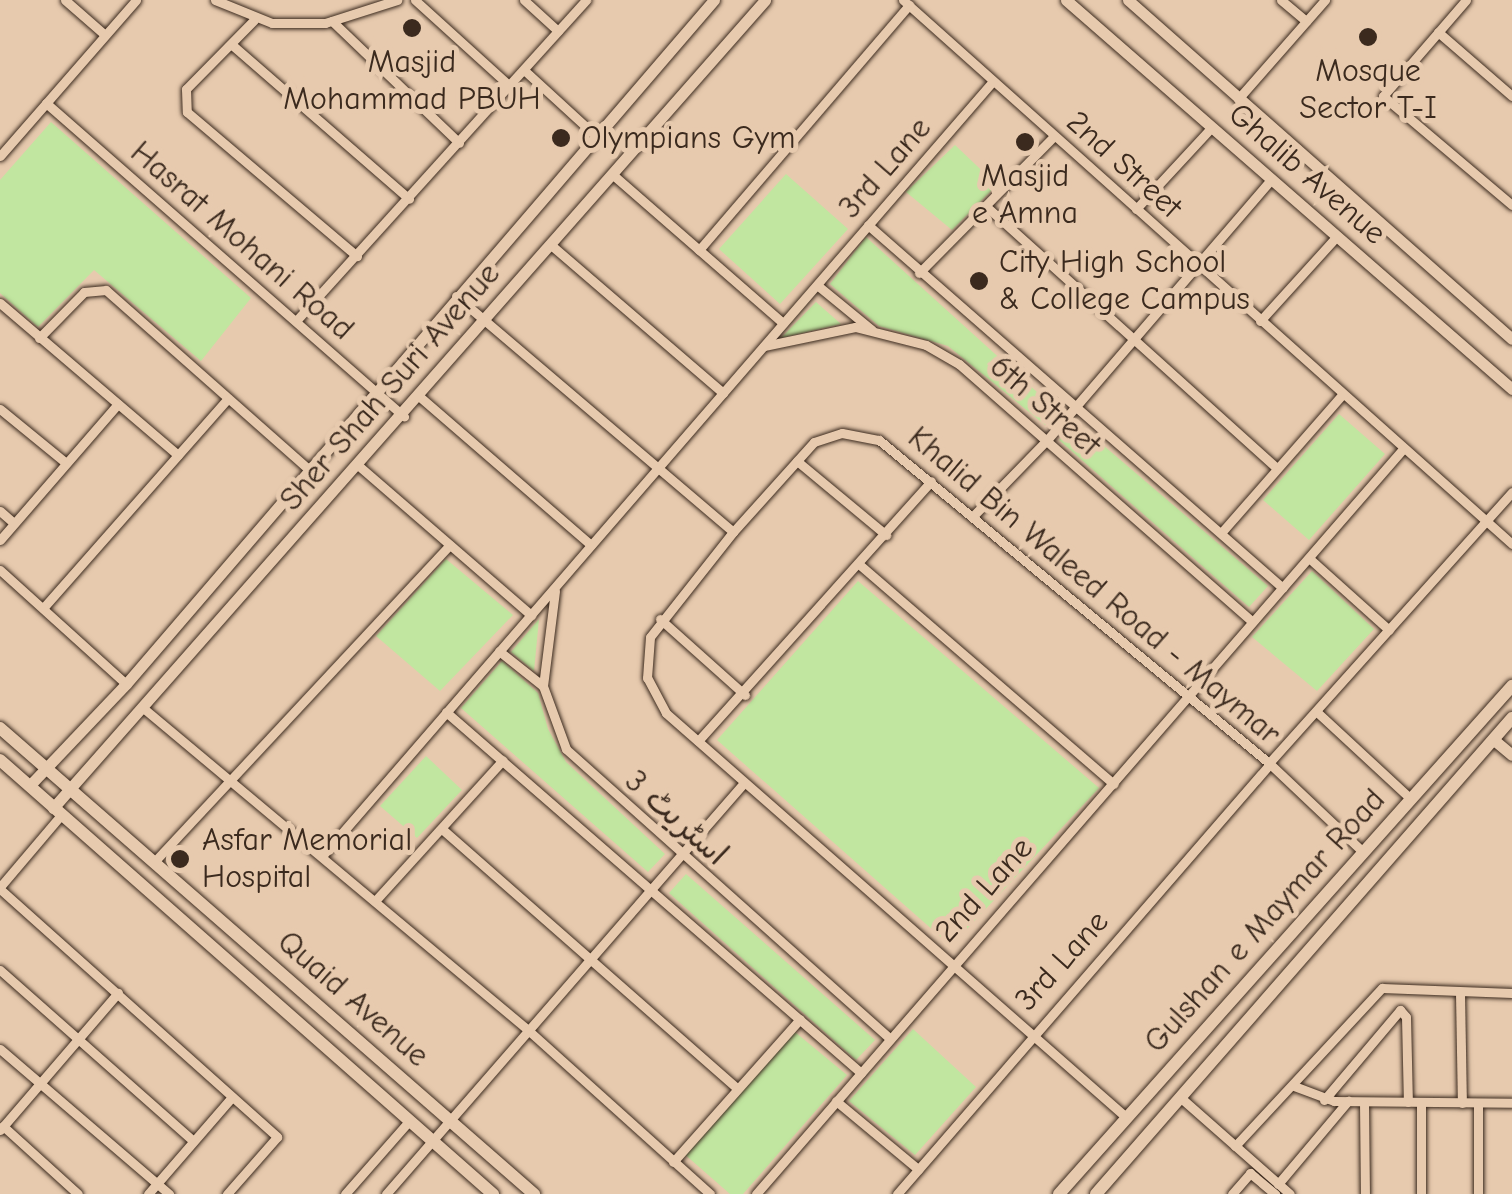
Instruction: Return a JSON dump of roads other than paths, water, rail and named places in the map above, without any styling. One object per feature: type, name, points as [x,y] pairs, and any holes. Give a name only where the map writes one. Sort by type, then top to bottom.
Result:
[{"type":"main road","name":"Gulshan e Maymar Road","points":[[1060,1194],[1512,686]]},
{"type":"main road","points":[[1096,1194],[1512,718]]},
{"type":"main road","name":"Quaid Avenue","points":[[0,728],[534,1194]]},
{"type":"main road","name":"Quaid Avenue","points":[[0,760],[493,1194]]},
{"type":"street","points":[[65,0],[105,36]]},
{"type":"street","points":[[0,156],[136,0]]},
{"type":"street","points":[[215,0],[254,20],[332,21],[397,0]]},
{"type":"street","points":[[415,0],[510,86]]},
{"type":"street","points":[[524,0],[558,31]]},
{"type":"street","points":[[296,321],[586,0]]},
{"type":"street","name":"Sher Shah Suri Avenue","points":[[30,785],[126,684],[714,0]]},
{"type":"street","name":"Sher Shah Suri Avenue","points":[[57,812],[71,788],[360,466],[766,0]]},
{"type":"street","name":"Ghalib Avenue","points":[[1066,0],[1512,389]]},
{"type":"street","name":"Ghalib Avenue","points":[[1128,0],[1512,340]]},
{"type":"street","points":[[1281,0],[1306,21]]},
{"type":"street","points":[[1238,99],[1324,0]]},
{"type":"street","points":[[1466,0],[1383,96],[1512,205]]},
{"type":"street","points":[[700,250],[907,2]]},
{"type":"street","name":"2nd Street","points":[[907,2],[1512,544]]},
{"type":"street","points":[[254,20],[186,90],[187,112],[357,256]]},
{"type":"street","points":[[332,21],[459,143]]},
{"type":"street","points":[[1438,32],[1512,96]]},
{"type":"street","points":[[231,44],[409,199]]},
{"type":"street","points":[[524,70],[596,136]]},
{"type":"street","name":"3rd Lane","points":[[658,468],[993,81]]},
{"type":"street","name":"Hasrat Mohani Road","points":[[46,103],[404,416]]},
{"type":"street","points":[[1136,209],[1211,128]]},
{"type":"street","points":[[919,273],[988,208],[1054,136]]},
{"type":"street","points":[[612,174],[784,323]]},
{"type":"street","points":[[974,514],[1074,410],[1271,180]]},
{"type":"street","points":[[988,208],[1276,468]]},
{"type":"street","points":[[868,225],[1074,410],[1284,588]]},
{"type":"street","points":[[1260,321],[1337,236]]},
{"type":"street","points":[[551,246],[723,392]]},
{"type":"street","points":[[817,284],[874,331]]},
{"type":"street","points":[[40,338],[84,292],[106,290],[308,469]]},
{"type":"street","points":[[456,296],[733,532]]},
{"type":"street","points":[[0,303],[178,455]]},
{"type":"street","name":"6th Street","points":[[764,346],[855,328],[926,345],[959,364],[1252,621]]},
{"type":"street","points":[[1221,532],[1342,395]]},
{"type":"street","points":[[420,397],[590,546]]},
{"type":"street","points":[[44,607],[228,398]]},
{"type":"street","points":[[0,540],[118,404]]},
{"type":"street","points":[[0,409],[66,464]]},
{"type":"street","name":"Khalid Bin Waleed Road - Maymar","points":[[1127,1118],[742,785],[666,713],[647,678],[650,637],[660,619],[733,532],[814,442],[856,434],[878,440],[974,514],[1187,693],[1362,851]]},
{"type":"street","points":[[1252,621],[1403,448]]},
{"type":"street","points":[[797,462],[886,535]]},
{"type":"street","points":[[360,466],[531,614]]},
{"type":"street","points":[[322,856],[658,468]]},
{"type":"street","points":[[698,741],[744,695],[931,481]]},
{"type":"street","name":"3rd Lane","points":[[897,1194],[1030,1034],[1512,492]]},
{"type":"street","points":[[0,512],[14,524]]},
{"type":"street","points":[[154,861],[450,544]]},
{"type":"street","points":[[1310,559],[1389,630]]},
{"type":"street","points":[[860,565],[1114,784]]},
{"type":"street","points":[[0,570],[126,684]]},
{"type":"street","name":"اسٹریٹ 3","points":[[561,580],[547,624],[543,686],[566,749],[681,857],[888,1038]]},
{"type":"street","points":[[660,619],[744,695]]},
{"type":"street","name":"2nd Lane","points":[[756,1194],[951,962],[1114,784],[1187,693],[1252,621]]},
{"type":"street","points":[[499,651],[543,686]]},
{"type":"street","points":[[142,707],[528,1030],[710,1194]]},
{"type":"street","points":[[446,712],[861,1073]]},
{"type":"street","points":[[1318,713],[1411,799]]},
{"type":"street","points":[[1494,740],[1512,756]]},
{"type":"street","points":[[375,901],[503,760]]},
{"type":"street","points":[[386,1194],[590,955],[742,785]]},
{"type":"street","points":[[57,812],[0,888],[277,1137],[227,1194]]},
{"type":"street","points":[[442,829],[736,1087]]},
{"type":"street","points":[[0,970],[194,1141]]},
{"type":"street","points":[[1235,1146],[1382,988],[1512,993]]},
{"type":"street","points":[[1460,992],[1462,1103]]},
{"type":"street","points":[[78,1194],[2,1128],[118,993]]},
{"type":"street","points":[[1324,1100],[1400,1010],[1406,1016],[1408,1102]]},
{"type":"street","points":[[673,1162],[800,1019]]},
{"type":"street","points":[[0,1048],[170,1194]]},
{"type":"street","points":[[1294,1086],[1324,1100],[1348,1102],[1512,1104]]},
{"type":"street","points":[[148,1194],[232,1097]]},
{"type":"street","points":[[1182,1098],[1276,1189]]},
{"type":"street","points":[[836,1101],[918,1169]]},
{"type":"street","points":[[1276,1189],[1348,1102]]},
{"type":"street","points":[[1364,1102],[1364,1194]]},
{"type":"street","points":[[1421,1102],[1421,1194]]},
{"type":"street","points":[[1478,1103],[1478,1194]]},
{"type":"street","points":[[345,1194],[410,1120]]},
{"type":"street","points":[[1232,1194],[1250,1173],[1290,1194]]},
{"type":"place","name":"Masjid Mohammad PBUH","points":[[412,28]]},
{"type":"place","name":"Mosque Sector T-I","points":[[1368,37]]},
{"type":"place","name":"Olympians Gym","points":[[561,138]]},
{"type":"place","name":"Masjid e Amna","points":[[1025,142]]},
{"type":"place","name":"City High School & College Campus","points":[[979,281]]},
{"type":"place","name":"Asfar Memorial Hospital","points":[[180,859]]}]
